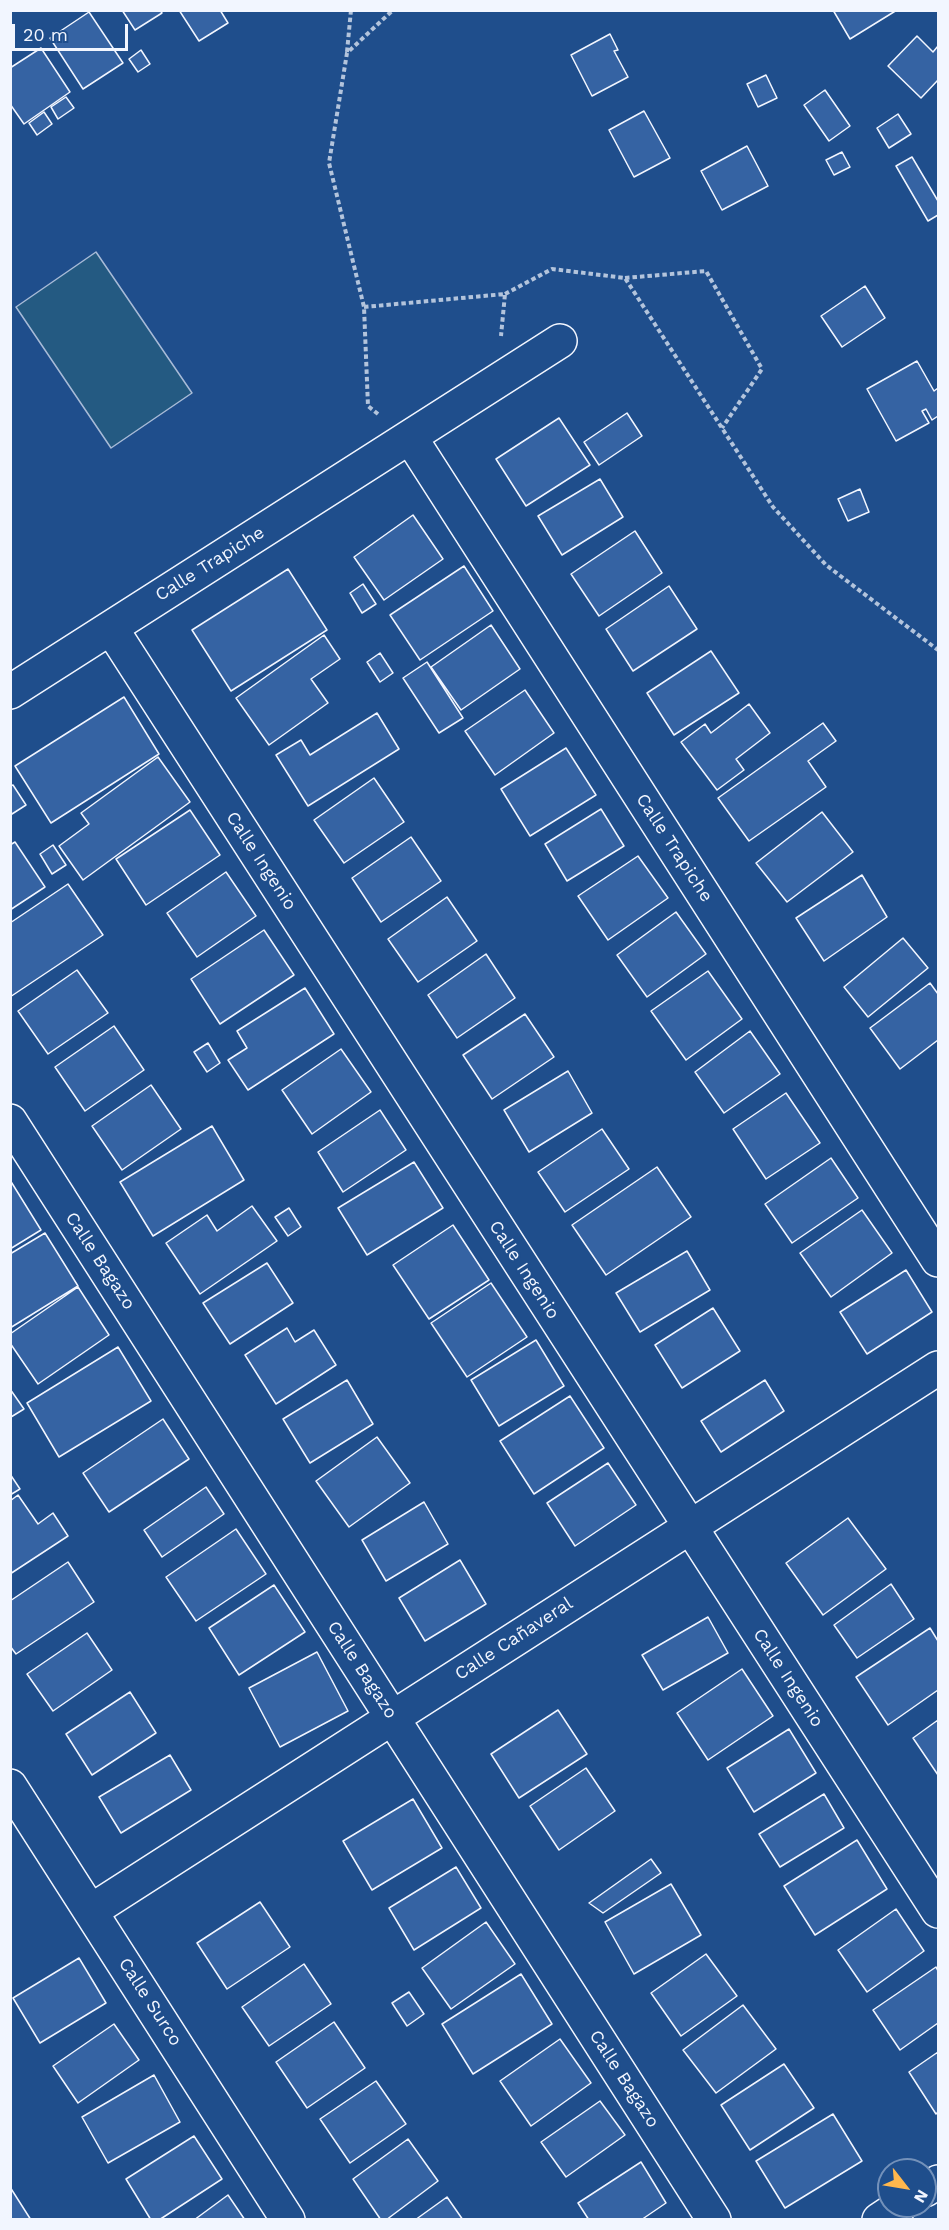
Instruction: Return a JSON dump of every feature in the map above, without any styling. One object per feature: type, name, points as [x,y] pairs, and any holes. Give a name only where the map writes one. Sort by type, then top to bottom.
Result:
[{"type":"street","name":"Calle Trapiche","points":[[10,692],[560,341]]},
{"type":"street","name":"Calle Trapiche","points":[[410,437],[939,1260]]},
{"type":"street","name":"Calle Ingenio","points":[[111,628],[939,1911]]},
{"type":"street","name":"Calle Bagazo","points":[[10,1121],[714,2220]]},
{"type":"street","name":"Calle Cañaveral","points":[[91,1911],[939,1368]]},
{"type":"street","name":"Calle Surco","points":[[10,1786],[288,2220]]},
{"type":"path","points":[[351,10],[347,53],[329,163],[364,307],[368,406],[410,437]]},
{"type":"path","points":[[347,53],[393,10]]},
{"type":"path","points":[[364,307],[505,294],[552,269],[625,278],[706,271],[762,369],[722,428]]},
{"type":"path","points":[[625,278],[773,507],[826,565],[939,650]]},
{"type":"path","points":[[497,381],[505,294]]},
{"type":"shaded area","points":[[96,252],[192,393],[111,448],[16,307]]},
{"type":"building","points":[[122,10],[160,10],[162,13],[135,30]]},
{"type":"building","points":[[179,10],[220,10],[228,23],[199,41]]},
{"type":"building","points":[[833,10],[897,10],[850,39]]},
{"type":"building","points":[[89,12],[123,63],[83,89],[50,38]]},
{"type":"building","points":[[610,34],[618,50],[614,51],[628,77],[592,96],[571,55]]},
{"type":"building","points":[[917,36],[933,52],[938,46],[938,80],[921,98],[888,66]]},
{"type":"building","points":[[41,48],[70,92],[24,124],[10,104],[10,68]]},
{"type":"building","points":[[141,50],[150,64],[138,72],[129,59]]},
{"type":"building","points":[[766,75],[777,98],[758,107],[747,84]]},
{"type":"building","points":[[825,90],[850,126],[829,141],[804,105]]},
{"type":"building","points":[[66,97],[74,108],[58,119],[51,107]]},
{"type":"building","points":[[644,111],[670,158],[634,177],[609,130]]},
{"type":"building","points":[[44,112],[52,124],[37,135],[29,123]]},
{"type":"building","points":[[898,114],[911,134],[889,148],[877,128]]},
{"type":"building","points":[[747,146],[768,186],[722,210],[701,171]]},
{"type":"building","points":[[842,152],[850,167],[834,175],[826,160]]},
{"type":"building","points":[[912,157],[938,201],[938,215],[928,221],[896,166]]},
{"type":"building","points":[[865,286],[885,318],[842,347],[821,316]]},
{"type":"building","points":[[917,361],[934,391],[938,388],[938,416],[932,420],[926,409],[922,411],[929,423],[896,441],[867,389]]},
{"type":"building","points":[[627,413],[642,436],[599,465],[584,442]]},
{"type":"building","points":[[559,418],[590,465],[526,506],[496,459]]},
{"type":"building","points":[[600,479],[623,517],[562,555],[538,516]]},
{"type":"building","points":[[860,489],[869,512],[848,521],[838,499]]},
{"type":"building","points":[[413,515],[443,559],[384,600],[354,557]]},
{"type":"building","points":[[635,531],[662,573],[599,616],[571,574]]},
{"type":"building","points":[[464,566],[493,611],[420,660],[390,615]]},
{"type":"building","points":[[288,569],[327,630],[231,691],[192,630]]},
{"type":"building","points":[[363,584],[376,604],[362,613],[350,593]]},
{"type":"building","points":[[669,586],[697,629],[633,671],[606,629]]},
{"type":"building","points":[[491,625],[520,669],[461,710],[431,667]]},
{"type":"building","points":[[324,635],[340,659],[311,679],[328,703],[269,745],[236,698]]},
{"type":"building","points":[[711,651],[739,693],[674,735],[647,693]]},
{"type":"building","points":[[380,653],[393,673],[380,682],[367,662]]},
{"type":"building","points":[[427,662],[463,718],[439,733],[403,678]]},
{"type":"building","points":[[525,690],[554,733],[495,775],[465,731]]},
{"type":"building","points":[[124,697],[159,754],[51,823],[15,766]]},
{"type":"building","points":[[749,704],[770,733],[736,759],[744,770],[717,790],[681,742],[705,724],[711,733]]},
{"type":"building","points":[[377,713],[399,749],[308,806],[276,755],[301,740],[310,755]]},
{"type":"building","points":[[823,723],[836,741],[808,761],[826,787],[749,841],[718,798]]},
{"type":"building","points":[[566,748],[596,795],[530,836],[501,789]]},
{"type":"building","points":[[158,757],[190,802],[83,880],[59,846],[89,824],[81,813]]},
{"type":"building","points":[[374,778],[404,822],[344,863],[314,820]]},
{"type":"building","points":[[13,785],[26,805],[12,814],[10,786]]},
{"type":"building","points":[[601,809],[624,846],[567,881],[545,844]]},
{"type":"building","points":[[190,810],[220,855],[146,905],[116,859]]},
{"type":"building","points":[[822,812],[853,852],[787,902],[756,863]]},
{"type":"building","points":[[411,837],[441,881],[381,922],[352,878]]},
{"type":"building","points":[[15,842],[45,887],[10,910],[10,845]]},
{"type":"building","points":[[53,845],[66,865],[52,874],[40,854]]},
{"type":"building","points":[[638,856],[668,898],[608,940],[578,896]]},
{"type":"building","points":[[226,872],[256,916],[197,957],[167,913]]},
{"type":"building","points":[[862,875],[887,917],[824,961],[796,918]]},
{"type":"building","points":[[68,884],[103,935],[10,997],[10,923]]},
{"type":"building","points":[[447,897],[477,941],[418,982],[388,939]]},
{"type":"building","points":[[676,912],[706,954],[647,997],[617,955]]},
{"type":"building","points":[[264,930],[294,975],[220,1024],[191,979]]},
{"type":"building","points":[[903,938],[928,968],[868,1017],[844,987]]},
{"type":"building","points":[[486,954],[515,998],[457,1038],[428,995]]},
{"type":"building","points":[[77,970],[108,1013],[48,1054],[18,1011]]},
{"type":"building","points":[[708,971],[742,1019],[686,1060],[651,1011]]},
{"type":"building","points":[[930,983],[938,994],[938,1040],[900,1069],[870,1028]]},
{"type":"building","points":[[305,988],[334,1034],[248,1090],[228,1060],[247,1048],[237,1031]]},
{"type":"building","points":[[525,1014],[554,1057],[492,1099],[463,1055]]},
{"type":"building","points":[[114,1026],[144,1070],[85,1111],[55,1067]]},
{"type":"building","points":[[750,1031],[780,1074],[724,1113],[695,1072]]},
{"type":"building","points":[[208,1043],[220,1063],[207,1072],[194,1052]]},
{"type":"building","points":[[341,1049],[371,1092],[312,1134],[282,1090]]},
{"type":"building","points":[[568,1071],[592,1113],[529,1152],[504,1110]]},
{"type":"building","points":[[151,1085],[181,1129],[122,1170],[92,1126]]},
{"type":"building","points":[[786,1093],[820,1143],[766,1179],[733,1129]]},
{"type":"building","points":[[380,1110],[406,1150],[343,1192],[318,1152]]},
{"type":"building","points":[[212,1126],[244,1180],[153,1236],[120,1182]]},
{"type":"building","points":[[602,1129],[629,1169],[565,1212],[538,1172]]},
{"type":"building","points":[[831,1158],[858,1198],[792,1243],[765,1204]]},
{"type":"building","points":[[414,1162],[443,1208],[367,1255],[338,1208]]},
{"type":"building","points":[[657,1167],[691,1217],[606,1275],[572,1225]]},
{"type":"building","points":[[10,1180],[41,1230],[10,1249]]},
{"type":"building","points":[[252,1206],[277,1241],[200,1294],[166,1243],[207,1215],[217,1231]]},
{"type":"building","points":[[289,1208],[301,1227],[288,1236],[275,1217]]},
{"type":"building","points":[[862,1210],[892,1253],[831,1297],[800,1253]]},
{"type":"building","points":[[453,1225],[489,1280],[429,1319],[393,1265]]},
{"type":"building","points":[[45,1233],[78,1286],[10,1328],[10,1254]]},
{"type":"building","points":[[687,1251],[710,1290],[640,1332],[616,1293]]},
{"type":"building","points":[[267,1263],[293,1303],[230,1344],[203,1303]]},
{"type":"building","points":[[906,1270],[932,1312],[867,1354],[840,1312]]},
{"type":"building","points":[[491,1283],[527,1337],[467,1377],[431,1323]]},
{"type":"building","points":[[78,1287],[109,1335],[38,1384],[10,1343],[10,1334]]},
{"type":"building","points":[[713,1308],[740,1351],[682,1388],[655,1345]]},
{"type":"building","points":[[287,1328],[295,1342],[314,1330],[336,1365],[276,1404],[245,1355]]},
{"type":"building","points":[[536,1340],[564,1386],[499,1426],[471,1380]]},
{"type":"building","points":[[118,1347],[151,1401],[59,1457],[27,1403]]},
{"type":"building","points":[[347,1380],[373,1424],[310,1463],[283,1419]]},
{"type":"building","points":[[765,1380],[784,1411],[721,1452],[701,1421]]},
{"type":"building","points":[[10,1389],[24,1409],[11,1417],[10,1416]]},
{"type":"building","points":[[570,1396],[604,1448],[534,1494],[500,1441]]},
{"type":"building","points":[[163,1419],[189,1459],[109,1512],[83,1473]]},
{"type":"building","points":[[377,1437],[410,1483],[349,1527],[316,1481]]},
{"type":"building","points":[[608,1463],[636,1505],[575,1546],[547,1503]]},
{"type":"building","points":[[10,1474],[20,1489],[10,1495]]},
{"type":"building","points":[[206,1487],[224,1514],[162,1557],[144,1530]]},
{"type":"building","points":[[18,1495],[38,1524],[53,1513],[68,1536],[10,1574],[10,1501]]},
{"type":"building","points":[[424,1502],[448,1544],[386,1581],[362,1540]]},
{"type":"building","points":[[848,1518],[886,1569],[823,1615],[786,1563]]},
{"type":"building","points":[[236,1529],[266,1574],[196,1621],[166,1577]]},
{"type":"building","points":[[460,1560],[486,1604],[425,1641],[399,1598]]},
{"type":"building","points":[[68,1562],[94,1602],[16,1654],[10,1646],[10,1601]]},
{"type":"building","points":[[891,1584],[914,1619],[857,1658],[834,1625]]},
{"type":"building","points":[[274,1585],[305,1632],[239,1675],[209,1628]]},
{"type":"building","points":[[708,1617],[728,1653],[663,1690],[642,1655]]},
{"type":"building","points":[[930,1628],[938,1641],[938,1690],[888,1725],[856,1677]]},
{"type":"building","points":[[87,1633],[112,1670],[53,1711],[27,1674]]},
{"type":"building","points":[[317,1652],[348,1711],[280,1747],[249,1688]]},
{"type":"building","points":[[742,1669],[773,1716],[708,1760],[677,1713]]},
{"type":"building","points":[[130,1692],[156,1733],[92,1775],[66,1734]]},
{"type":"building","points":[[558,1710],[587,1754],[519,1798],[491,1754]]},
{"type":"building","points":[[938,1720],[938,1775],[913,1738]]},
{"type":"building","points":[[789,1729],[816,1773],[754,1812],[727,1768]]},
{"type":"building","points":[[170,1755],[191,1790],[121,1833],[99,1797]]},
{"type":"building","points":[[586,1768],[615,1811],[559,1850],[530,1806]]},
{"type":"building","points":[[824,1794],[844,1828],[780,1867],[759,1834]]},
{"type":"building","points":[[413,1799],[442,1848],[372,1890],[343,1841]]},
{"type":"building","points":[[857,1840],[887,1889],[815,1935],[784,1886]]},
{"type":"building","points":[[651,1859],[661,1873],[603,1913],[589,1903]]},
{"type":"building","points":[[456,1867],[481,1908],[414,1950],[389,1908]]},
{"type":"building","points":[[671,1884],[701,1935],[634,1974],[605,1922]]},
{"type":"building","points":[[260,1902],[290,1947],[227,1989],[197,1943]]},
{"type":"building","points":[[896,1909],[924,1951],[867,1992],[838,1950]]},
{"type":"building","points":[[486,1922],[515,1964],[451,2009],[422,1968]]},
{"type":"building","points":[[706,1954],[737,1996],[681,2036],[651,1993]]},
{"type":"building","points":[[79,1958],[106,2003],[40,2043],[13,1998]]},
{"type":"building","points":[[304,1964],[331,2004],[269,2046],[242,2007]]},
{"type":"building","points":[[936,1967],[938,1971],[938,2023],[900,2050],[873,2010]]},
{"type":"building","points":[[521,1974],[552,2024],[473,2074],[442,2024]]},
{"type":"building","points":[[409,1992],[424,2014],[407,2026],[392,2003]]},
{"type":"building","points":[[743,2005],[776,2049],[716,2093],[683,2050]]},
{"type":"building","points":[[334,2022],[365,2068],[307,2108],[276,2062]]},
{"type":"building","points":[[114,2024],[139,2060],[78,2103],[53,2066]]},
{"type":"building","points":[[560,2039],[591,2083],[531,2126],[500,2081]]},
{"type":"building","points":[[938,2052],[938,2112],[936,2114],[909,2072]]},
{"type":"building","points":[[784,2064],[814,2108],[750,2150],[721,2105]]},
{"type":"building","points":[[154,2075],[180,2122],[108,2163],[82,2117]]},
{"type":"building","points":[[376,2081],[406,2124],[350,2163],[320,2119]]},
{"type":"building","points":[[600,2101],[625,2135],[566,2177],[541,2142]]},
{"type":"building","points":[[833,2114],[862,2161],[785,2208],[756,2161]]},
{"type":"building","points":[[194,2136],[222,2179],[159,2220],[151,2220],[126,2179]]},
{"type":"building","points":[[408,2139],[438,2181],[386,2220],[381,2220],[353,2179]]},
{"type":"building","points":[[641,2162],[666,2203],[641,2220],[589,2220],[578,2203]]},
{"type":"building","points":[[10,2187],[31,2220],[10,2220]]},
{"type":"building","points":[[228,2195],[245,2220],[194,2220]]},
{"type":"building","points":[[447,2197],[463,2220],[415,2220]]}]
